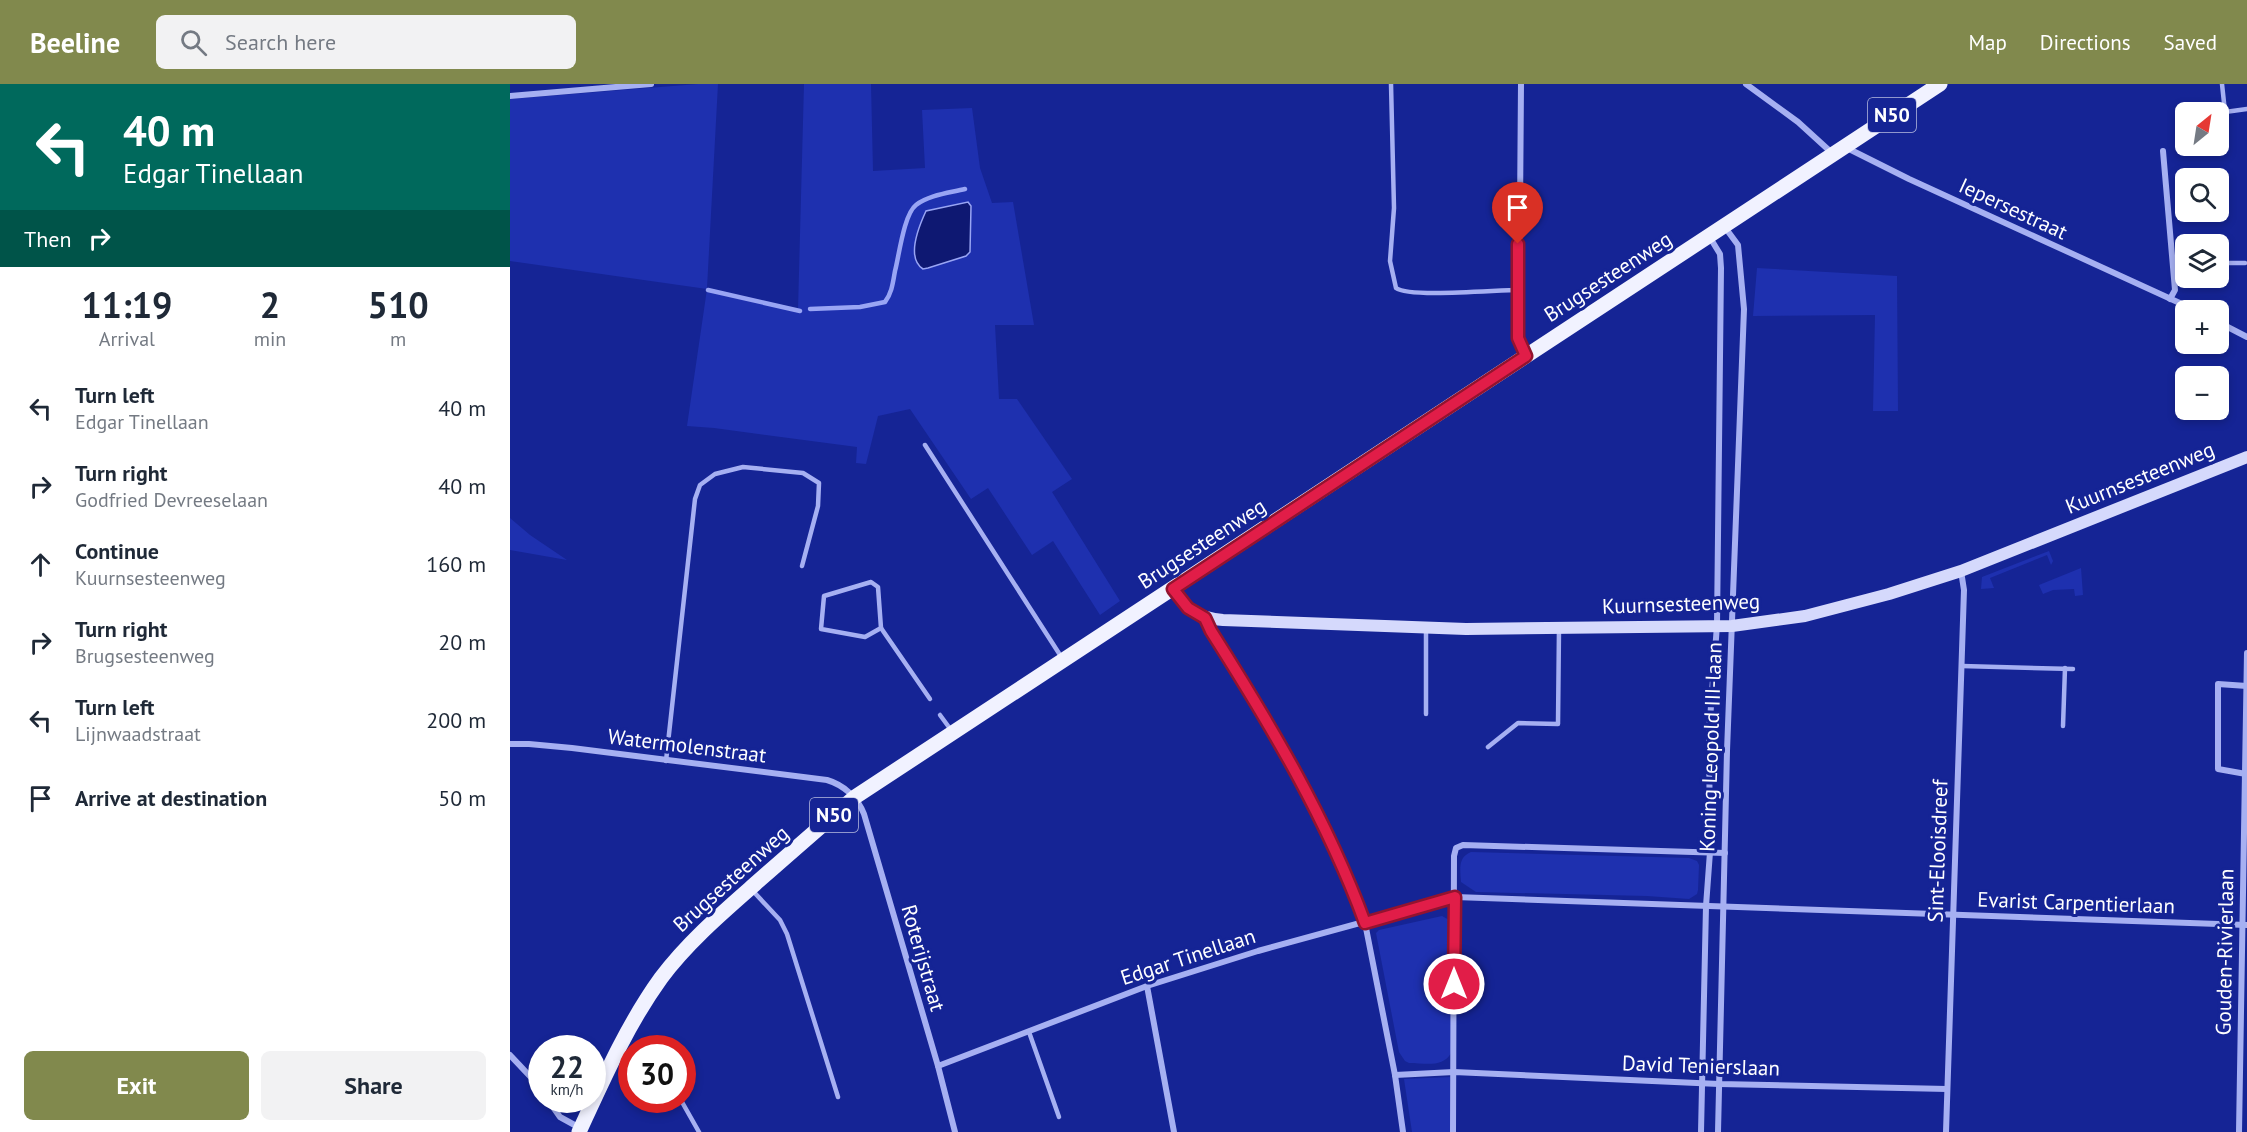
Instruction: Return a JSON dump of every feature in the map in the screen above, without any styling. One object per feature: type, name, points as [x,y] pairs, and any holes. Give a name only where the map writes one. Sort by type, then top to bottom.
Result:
[{"type":"main road","name":"Brugsesteenweg","points":[[580,1130],[625,1038],[662,977],[697,937],[855,796],[1940,84]]},
{"type":"street","points":[[510,96],[651,84]]},
{"type":"street","points":[[1521,84],[1518,338],[1526,356]]},
{"type":"street","name":"Iepersestraat","points":[[1746,84],[1838,149],[1909,179],[2175,301]]},
{"type":"street","points":[[2163,150],[2175,290],[2170,299]]},
{"type":"street","name":"Koning Leopold III-laan","points":[[1718,1132],[1723,908],[1744,309],[1738,245],[1723,225]]},
{"type":"street","name":"Koning Leopold III-laan","points":[[1701,1132],[1706,906],[1710,852],[1709,733],[1717,625],[1721,268],[1720,254],[1708,236]]},
{"type":"street","points":[[2229,328],[2247,337]]},
{"type":"street","name":"Kuurnsesteenweg","points":[[1205,618],[1426,628],[1559,628],[1732,626],[1805,616],[1889,594],[1961,571],[2247,457]]},
{"type":"street","name":"Sint-Elooisdreef","points":[[1946,1132],[1962,666],[1964,590],[1961,571]]},
{"type":"street","points":[[1173,589],[1188,608],[1205,618],[1275,734],[1342,862],[1365,923],[1395,1075],[1403,1132]]},
{"type":"street","name":"Gouden-Rivierlaan","points":[[2239,1132],[2247,652]]},
{"type":"street","points":[[2246,774],[2218,769],[2218,684],[2247,686]]},
{"type":"street","name":"Watermolenstraat","points":[[510,744],[529,744],[827,780],[836,782],[855,796]]},
{"type":"street","name":"Roterijstraat","points":[[855,796],[864,814],[938,1066],[955,1132]]},
{"type":"street","points":[[1453,1132],[1454,856],[1456,848],[1463,845],[1725,852]]},
{"type":"street","name":"Edgar Tinellaan","points":[[938,1066],[1147,986],[1258,951],[1455,897],[1723,908]]},
{"type":"street","name":"Evarist Carpentierlaan","points":[[1723,908],[2244,925]]},
{"type":"street","points":[[1147,986],[1174,1132]]},
{"type":"street","points":[[510,1056],[528,1075]]},
{"type":"street","name":"David Tenierslaan","points":[[1395,1075],[1454,1072],[1719,1084],[1947,1089]]},
{"type":"street","points":[[557,1113],[580,1130]]},
{"type":"lane","points":[[1391,84],[1394,208],[1390,261],[1396,288],[1400,291],[1418,292],[1518,290]]},
{"type":"lane","points":[[2222,84],[2225,112],[2247,109]]},
{"type":"lane","points":[[2229,263],[2245,263]]},
{"type":"lane","points":[[925,446],[1064,660]]},
{"type":"lane","points":[[666,761],[695,499],[699,485],[715,474],[743,467],[803,473],[819,483],[818,506],[802,566]]},
{"type":"lane","points":[[881,628],[865,637],[821,629],[824,596],[871,582],[878,587],[881,628],[930,699]]},
{"type":"lane","points":[[1426,628],[1426,714]]},
{"type":"lane","points":[[1488,747],[1518,723],[1558,724],[1559,628]]},
{"type":"lane","points":[[1962,666],[2073,669]]},
{"type":"lane","points":[[2063,726],[2065,668]]},
{"type":"lane","points":[[940,715],[952,732]]},
{"type":"lane","points":[[750,889],[780,920],[787,934],[838,1097]]},
{"type":"lane","points":[[1029,1032],[1059,1117]]},
{"type":"lane","points":[[688,1113],[699,1132]]},
{"type":"shaded area","points":[[718,84],[707,288],[798,310],[804,84],[871,84],[873,171],[925,168],[922,110],[972,108],[980,168],[992,203],[1013,202],[1034,325],[995,325],[999,399],[1017,399],[1072,479],[1052,492],[1120,601],[1100,615],[1053,541],[1032,555],[988,488],[971,499],[910,409],[878,416],[866,464],[856,463],[857,447],[687,426],[707,289],[510,261],[510,99]],"holes":[[[916,240],[966,256],[923,269]]]},
{"type":"shaded area","points":[[968,202],[971,206],[970,252],[966,256],[923,269],[915,257],[915,250],[917,233],[926,211]]},
{"type":"shaded area","points":[[1757,268],[1897,276],[1898,411],[1873,411],[1875,315],[1753,316]]},
{"type":"shaded area","points":[[510,518],[530,535],[567,560],[510,550]]},
{"type":"shaded area","points":[[2049,551],[2053,561],[2051,565],[2047,555],[1990,578],[1994,588],[1981,589],[1982,577]]},
{"type":"shaded area","points":[[2081,568],[2083,595],[2075,596],[2074,589],[2053,590],[2043,594],[2039,585]]},
{"type":"shaded area","points":[[1471,852],[1689,858],[1697,861],[1699,865],[1698,890],[1697,894],[1689,899],[1476,892],[1461,882],[1462,860]]},
{"type":"shaded area","points":[[1442,916],[1451,921],[1451,1053],[1448,1058],[1438,1063],[1409,1063],[1399,1052],[1376,933],[1379,930]]},
{"type":"shaded area","points":[[1450,1077],[1450,1132],[1412,1132],[1404,1079]]},
{"type":"waterway","points":[[810,309],[860,307],[885,302],[892,287],[902,236],[912,210],[927,199],[965,189]]},
{"type":"waterway","points":[[708,290],[800,311]]},
{"type":"route","points":[[1454,984],[1455,897],[1365,923],[1342,862],[1270,724],[1205,618],[1188,608],[1173,589],[1526,356],[1518,338],[1518,244]]}]
